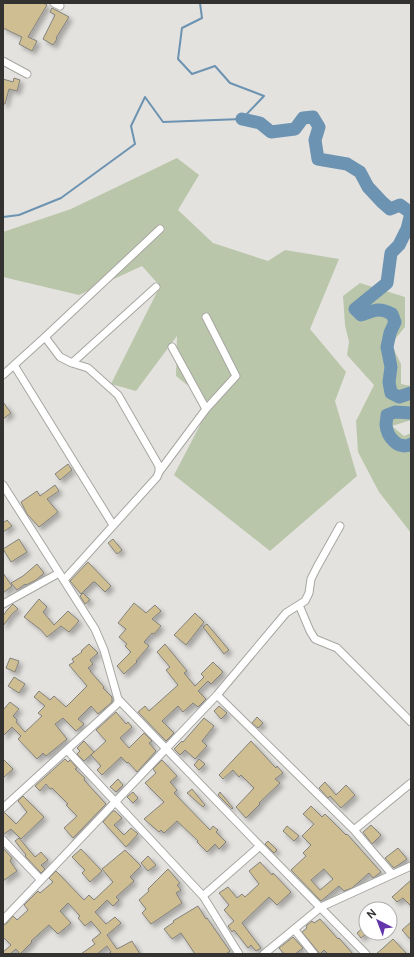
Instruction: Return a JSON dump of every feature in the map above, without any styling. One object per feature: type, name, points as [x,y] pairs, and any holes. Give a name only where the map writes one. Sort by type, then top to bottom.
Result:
[{"type":"street","points":[[3,61],[27,74]]},
{"type":"street","points":[[3,375],[160,229]]},
{"type":"street","points":[[72,363],[156,287]]},
{"type":"street","points":[[64,580],[157,477],[159,472],[206,409],[236,376],[206,317]]},
{"type":"street","points":[[44,337],[60,356],[72,363],[88,368],[118,395],[159,466],[159,472]]},
{"type":"street","points":[[172,347],[206,409]]},
{"type":"street","points":[[14,365],[113,525]]},
{"type":"street","points":[[3,485],[95,629],[104,650],[118,698],[116,705],[3,808]]},
{"type":"street","points":[[3,920],[217,695],[286,613],[305,601],[309,593],[311,579],[340,526]]},
{"type":"street","points":[[4,604],[59,573]]},
{"type":"street","points":[[299,605],[315,639],[337,648],[411,722]]},
{"type":"street","points":[[217,695],[354,830],[392,874]]},
{"type":"street","points":[[118,698],[366,954]]},
{"type":"street","points":[[67,750],[203,896],[239,954]]},
{"type":"street","points":[[354,830],[411,783]]},
{"type":"street","points":[[3,840],[41,880]]},
{"type":"street","points":[[203,896],[260,846]]},
{"type":"street","points":[[264,954],[320,907],[411,866]]},
{"type":"street","points":[[294,929],[314,954]]},
{"type":"green space","points":[[177,158],[199,175],[178,210],[213,243],[268,261],[285,250],[339,259],[310,329],[346,372],[335,401],[357,476],[270,551],[174,475],[211,404],[176,376],[177,336],[136,391],[111,384],[160,286],[142,266],[79,295],[3,277],[3,232],[71,209]]},
{"type":"green space","points":[[360,283],[405,297],[405,327],[391,344],[401,364],[401,384],[411,386],[411,420],[392,426],[404,436],[411,433],[411,533],[379,492],[358,452],[356,421],[374,385],[347,355],[349,342],[345,325],[343,296]]},
{"type":"building","points":[[3,3],[43,3],[47,5],[28,37],[37,41],[32,51],[19,44],[22,37],[3,28]]},
{"type":"building","points":[[52,8],[69,17],[53,45],[43,39],[55,15],[50,12]]},
{"type":"building","points":[[14,78],[20,80],[17,91],[9,89],[5,104],[3,104],[3,79],[13,82]]},
{"type":"building","points":[[3,402],[11,413],[3,419]]},
{"type":"building","points":[[68,464],[72,470],[60,480],[55,474]]},
{"type":"building","points":[[55,485],[59,491],[47,499],[58,512],[39,527],[27,514],[21,502],[37,491],[40,496]]},
{"type":"building","points":[[7,520],[12,526],[3,532],[3,523]]},
{"type":"building","points":[[19,539],[27,552],[11,562],[3,549]]},
{"type":"building","points":[[113,539],[122,550],[117,554],[108,543]]},
{"type":"building","points":[[88,562],[111,586],[105,592],[95,582],[93,582],[81,594],[70,581]]},
{"type":"building","points":[[37,564],[44,573],[36,580],[26,585],[25,584],[17,590],[11,583],[23,576]]},
{"type":"building","points":[[3,573],[12,586],[3,593]]},
{"type":"building","points":[[83,593],[90,600],[85,604],[80,596]]},
{"type":"building","points":[[39,599],[47,607],[43,612],[54,625],[68,611],[79,621],[69,632],[61,626],[47,637],[41,630],[24,617]]},
{"type":"building","points":[[134,603],[146,613],[155,605],[161,611],[152,619],[161,626],[144,642],[149,646],[136,661],[137,662],[124,674],[117,666],[131,652],[125,646],[127,644],[119,637],[126,629],[118,623]]},
{"type":"building","points":[[13,604],[18,609],[3,626],[3,616]]},
{"type":"building","points":[[195,613],[204,622],[186,645],[174,635]]},
{"type":"building","points":[[207,624],[229,650],[224,654],[203,627]]},
{"type":"building","points":[[89,644],[98,653],[90,660],[93,664],[88,668],[112,697],[112,702],[98,714],[91,706],[78,719],[84,724],[76,731],[63,718],[55,724],[67,739],[46,756],[43,753],[37,759],[18,739],[21,736],[12,727],[3,736],[3,710],[10,702],[19,709],[13,716],[25,732],[42,716],[38,713],[45,706],[34,697],[39,691],[50,700],[54,696],[66,707],[87,686],[69,665],[74,662],[72,659],[82,652],[81,651]]},
{"type":"building","points":[[165,644],[187,671],[184,673],[195,686],[204,677],[201,674],[213,662],[223,672],[211,684],[208,681],[198,691],[206,699],[198,707],[193,703],[183,712],[178,706],[162,721],[174,733],[166,741],[138,712],[145,706],[149,711],[178,685],[166,670],[170,667],[157,652]]},
{"type":"building","points":[[10,658],[19,661],[15,672],[6,668]]},
{"type":"building","points":[[14,677],[25,684],[19,693],[8,686]]},
{"type":"building","points":[[219,706],[227,713],[221,719],[214,711]]},
{"type":"building","points":[[116,712],[126,724],[128,722],[132,727],[120,738],[129,748],[144,733],[152,741],[149,743],[156,751],[137,772],[121,757],[102,775],[97,770],[101,766],[91,755],[106,741],[96,730]]},
{"type":"building","points":[[257,717],[263,723],[258,728],[252,723]]},
{"type":"building","points":[[204,718],[214,726],[202,741],[207,746],[195,759],[185,750],[180,755],[174,749],[182,741],[183,742]]},
{"type":"building","points":[[84,741],[94,752],[84,761],[77,754],[80,751],[77,748]]},
{"type":"building","points":[[251,741],[276,768],[277,766],[283,773],[275,779],[280,783],[246,818],[236,807],[254,788],[241,775],[239,777],[233,770],[223,779],[219,775]]},
{"type":"building","points":[[3,759],[13,769],[3,778]]},
{"type":"building","points":[[65,759],[68,762],[70,760],[77,768],[75,769],[85,778],[84,780],[106,804],[73,838],[64,828],[77,816],[66,805],[68,804],[52,788],[50,789],[46,784],[40,791],[35,786]]},
{"type":"building","points":[[199,759],[205,764],[199,770],[194,765]]},
{"type":"building","points":[[162,760],[177,776],[170,782],[177,790],[174,793],[210,830],[213,826],[218,830],[216,832],[226,842],[219,849],[215,844],[207,852],[177,821],[164,833],[161,830],[159,832],[144,819],[164,802],[145,783],[156,773],[153,769]]},
{"type":"building","points":[[118,779],[123,785],[116,792],[110,787]]},
{"type":"building","points":[[325,782],[336,795],[346,785],[355,795],[341,808],[330,796],[328,798],[319,788]]},
{"type":"building","points":[[192,789],[205,805],[203,807],[187,793]]},
{"type":"building","points":[[133,792],[138,798],[133,803],[127,797]]},
{"type":"building","points":[[220,792],[233,808],[232,809],[218,795]]},
{"type":"building","points":[[23,796],[44,817],[21,839],[11,829],[3,835],[3,813],[5,813],[16,824],[27,812],[18,801]]},
{"type":"building","points":[[311,806],[322,817],[325,814],[346,835],[347,834],[381,872],[373,878],[369,873],[352,888],[344,891],[339,886],[321,901],[291,870],[306,856],[303,853],[311,845],[302,836],[314,824],[303,814]],"holes":[[[324,869],[333,879],[320,890],[311,880]]]},
{"type":"building","points":[[113,811],[115,811],[122,818],[114,825],[124,835],[131,828],[138,834],[126,847],[103,822]]},
{"type":"building","points":[[371,825],[381,835],[372,844],[363,832]]},
{"type":"building","points":[[287,826],[299,836],[294,841],[283,831]]},
{"type":"building","points":[[19,838],[35,857],[41,852],[48,860],[41,865],[45,869],[41,873],[25,856],[26,855],[15,841]]},
{"type":"building","points":[[268,841],[277,850],[274,853],[265,844]]},
{"type":"building","points":[[3,848],[12,858],[10,861],[17,871],[3,881]]},
{"type":"building","points":[[398,848],[407,859],[394,868],[385,858]]},
{"type":"building","points":[[81,849],[102,871],[90,882],[82,873],[85,870],[72,857]]},
{"type":"building","points":[[125,850],[141,866],[130,877],[134,881],[116,897],[119,900],[113,906],[107,900],[95,912],[106,924],[115,917],[121,923],[107,935],[117,949],[132,941],[140,954],[108,954],[111,952],[107,946],[97,954],[81,954],[95,944],[92,940],[101,933],[91,921],[85,926],[78,918],[80,916],[68,903],[60,911],[71,923],[58,934],[49,925],[31,941],[32,942],[20,954],[16,949],[10,954],[3,954],[3,952],[11,945],[3,937],[3,925],[13,916],[17,920],[28,910],[24,905],[38,891],[40,893],[53,882],[49,878],[56,871],[84,900],[89,895],[94,900],[113,882],[102,869]]},
{"type":"building","points":[[148,856],[156,865],[148,871],[141,863]]},
{"type":"building","points":[[260,862],[291,892],[277,905],[269,897],[242,923],[261,948],[256,951],[251,945],[248,948],[234,930],[232,932],[228,926],[234,921],[224,910],[229,905],[219,893],[228,887],[237,898],[242,894],[245,897],[259,884],[249,871]]},
{"type":"building","points":[[168,869],[180,883],[177,885],[181,890],[176,893],[182,903],[151,924],[142,913],[146,909],[139,900]]},
{"type":"building","points":[[411,880],[411,906],[403,898],[398,901],[392,897]]},
{"type":"building","points":[[198,906],[230,951],[226,954],[195,954],[181,933],[172,939],[164,929],[174,922],[173,921]]},
{"type":"building","points":[[320,919],[353,954],[328,954],[324,950],[320,954],[302,932],[312,921],[314,923]]},
{"type":"building","points":[[411,922],[411,940],[402,930]]},
{"type":"building","points":[[293,937],[303,948],[295,954],[284,954],[279,948]]},
{"type":"building","points":[[391,941],[395,941],[407,954],[376,954]]},
{"type":"waterway","points":[[3,217],[19,215],[61,198],[135,144],[131,126],[145,97],[163,122],[242,119],[264,96],[230,83],[215,66],[192,74],[178,59],[182,28],[202,18],[200,3]]},
{"type":"waterway","points":[[242,119],[260,123],[271,132],[295,129],[303,118],[313,117],[319,127],[315,140],[318,159],[347,164],[360,172],[368,187],[390,209],[400,205],[411,213],[407,229],[399,245],[391,253],[387,283],[355,309],[361,315],[377,310],[384,310],[392,314],[395,322],[390,333],[387,347],[391,367],[389,382],[391,393],[399,397],[411,393]]},
{"type":"waterway","points":[[411,413],[395,412],[387,415],[386,425],[387,430],[394,442],[402,446],[411,444]]}]
